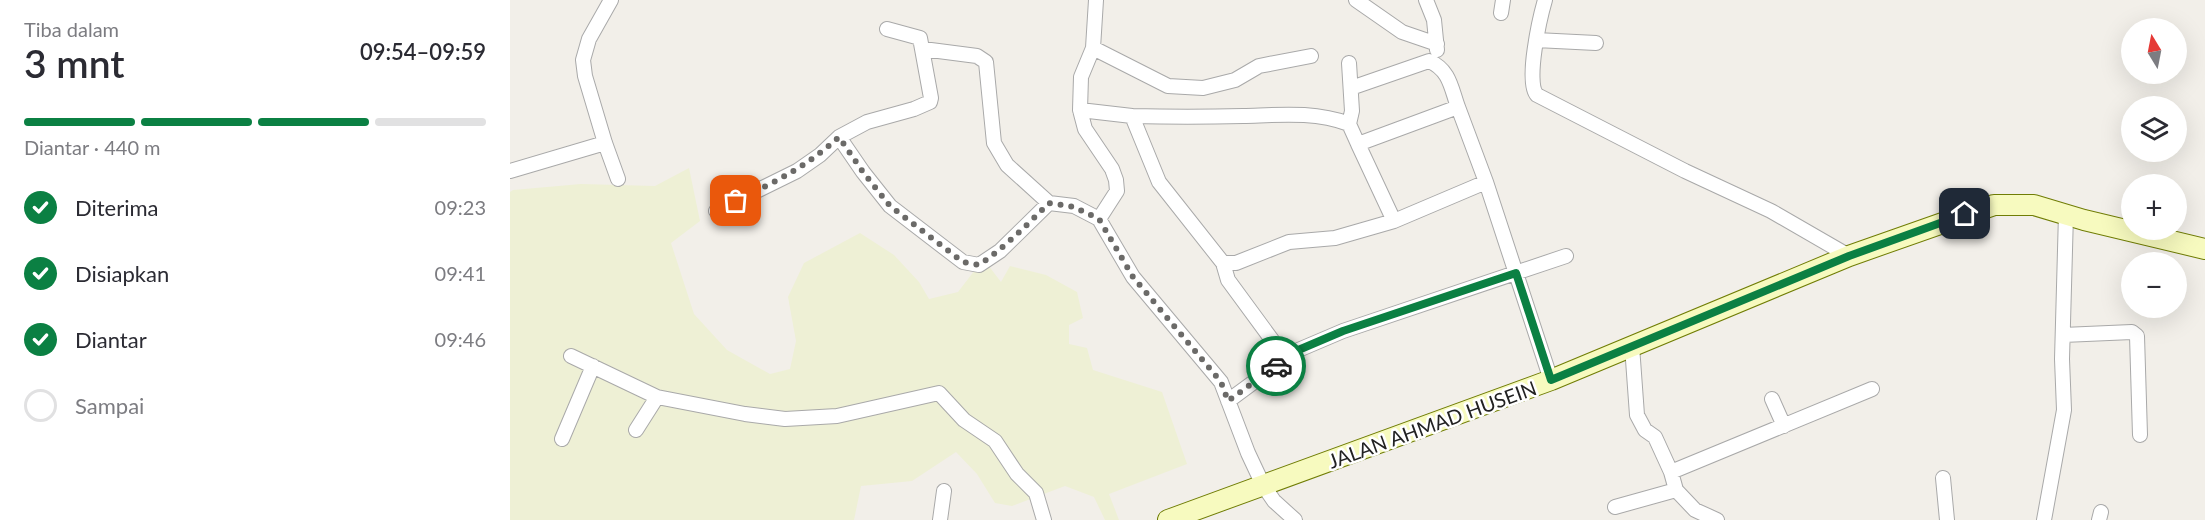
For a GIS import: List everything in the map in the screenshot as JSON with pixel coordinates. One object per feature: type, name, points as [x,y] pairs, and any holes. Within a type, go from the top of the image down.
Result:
[{"type":"main road","name":"JALAN AHMAD HUSEIN","points":[[1168,520],[1551,380],[1849,256],[1994,205],[2034,205],[2084,220],[2205,249]]},
{"type":"street","points":[[611,0],[589,39],[583,60],[585,76],[618,179]]},
{"type":"street","points":[[1096,0],[1093,48],[1081,77],[1080,110],[1085,129],[1112,169],[1117,190],[1099,219]]},
{"type":"street","points":[[1356,0],[1402,32],[1437,44]]},
{"type":"street","points":[[1426,0],[1434,20],[1437,44],[1436,64]]},
{"type":"street","points":[[1545,0],[1536,40],[1533,87],[1537,95],[1685,171],[1771,211],[1849,256]]},
{"type":"street","points":[[716,211],[797,171],[820,155],[839,137],[867,122],[914,109],[930,102],[919,37],[887,29]]},
{"type":"street","points":[[1536,40],[1596,43]]},
{"type":"street","points":[[1093,48],[1168,86],[1203,88],[1234,80],[1259,66],[1311,56]]},
{"type":"street","points":[[923,50],[977,56],[987,62],[994,143],[1007,165],[1049,203],[1074,207],[1099,219],[1133,277],[1221,382],[1248,453],[1263,485],[1274,501],[1295,520]]},
{"type":"street","points":[[1351,88],[1429,61],[1446,72],[1486,182],[1551,380]]},
{"type":"street","points":[[1349,63],[1352,111],[1349,124],[1394,220]]},
{"type":"street","points":[[1358,144],[1458,107]]},
{"type":"street","points":[[1080,110],[1132,116],[1178,117],[1298,114],[1329,117],[1349,124]]},
{"type":"street","points":[[1132,116],[1159,182],[1223,263],[1228,280],[1286,359]]},
{"type":"street","points":[[839,137],[890,206],[963,262],[979,265],[1000,251],[1049,203]]},
{"type":"street","points":[[510,171],[605,143]]},
{"type":"street","points":[[1223,263],[1236,263],[1289,242],[1335,238],[1394,220],[1486,182]]},
{"type":"street","points":[[2044,520],[2064,410],[2066,214]]},
{"type":"street","points":[[1228,401],[1296,351],[1343,331],[1566,256]]},
{"type":"street","points":[[2063,335],[2132,332],[2137,336],[2140,435]]},
{"type":"street","points":[[1632,346],[1637,416],[1645,429],[1655,437],[1671,472],[1676,490],[1695,510],[1717,520]]},
{"type":"street","points":[[571,356],[657,397],[745,414],[785,419],[837,416],[939,393],[964,420],[995,441],[1017,474],[1036,493],[1044,520]]},
{"type":"street","points":[[562,439],[593,366]]},
{"type":"street","points":[[1671,472],[1872,389]]},
{"type":"street","points":[[636,430],[657,397]]},
{"type":"street","points":[[1772,399],[1784,426]]},
{"type":"street","points":[[1943,478],[1947,520]]},
{"type":"street","points":[[1615,507],[1676,490]]},
{"type":"street","points":[[940,520],[944,491]]},
{"type":"green space","points":[[689,168],[700,221],[671,243],[694,314],[727,350],[770,374],[790,369],[796,341],[788,297],[804,263],[860,233],[894,255],[919,282],[929,299],[958,292],[978,266],[988,265],[1001,282],[1010,266],[1046,275],[1077,292],[1083,318],[1069,325],[1069,344],[1087,348],[1093,370],[1162,392],[1187,464],[1109,494],[1119,520],[1105,520],[1094,497],[1065,486],[1012,506],[995,503],[977,474],[956,452],[912,481],[861,486],[854,520],[510,520],[510,192],[581,184],[655,186]]},
{"type":"way so far","points":[[736,201],[797,171],[820,155],[839,137],[890,206],[963,262],[979,265],[990,258],[1049,203],[1074,207],[1099,219],[1133,277],[1221,382],[1228,401],[1276,366]]},
{"type":"route","points":[[1276,366],[1296,351],[1343,331],[1516,273],[1551,380],[1849,256],[1965,214]]}]
